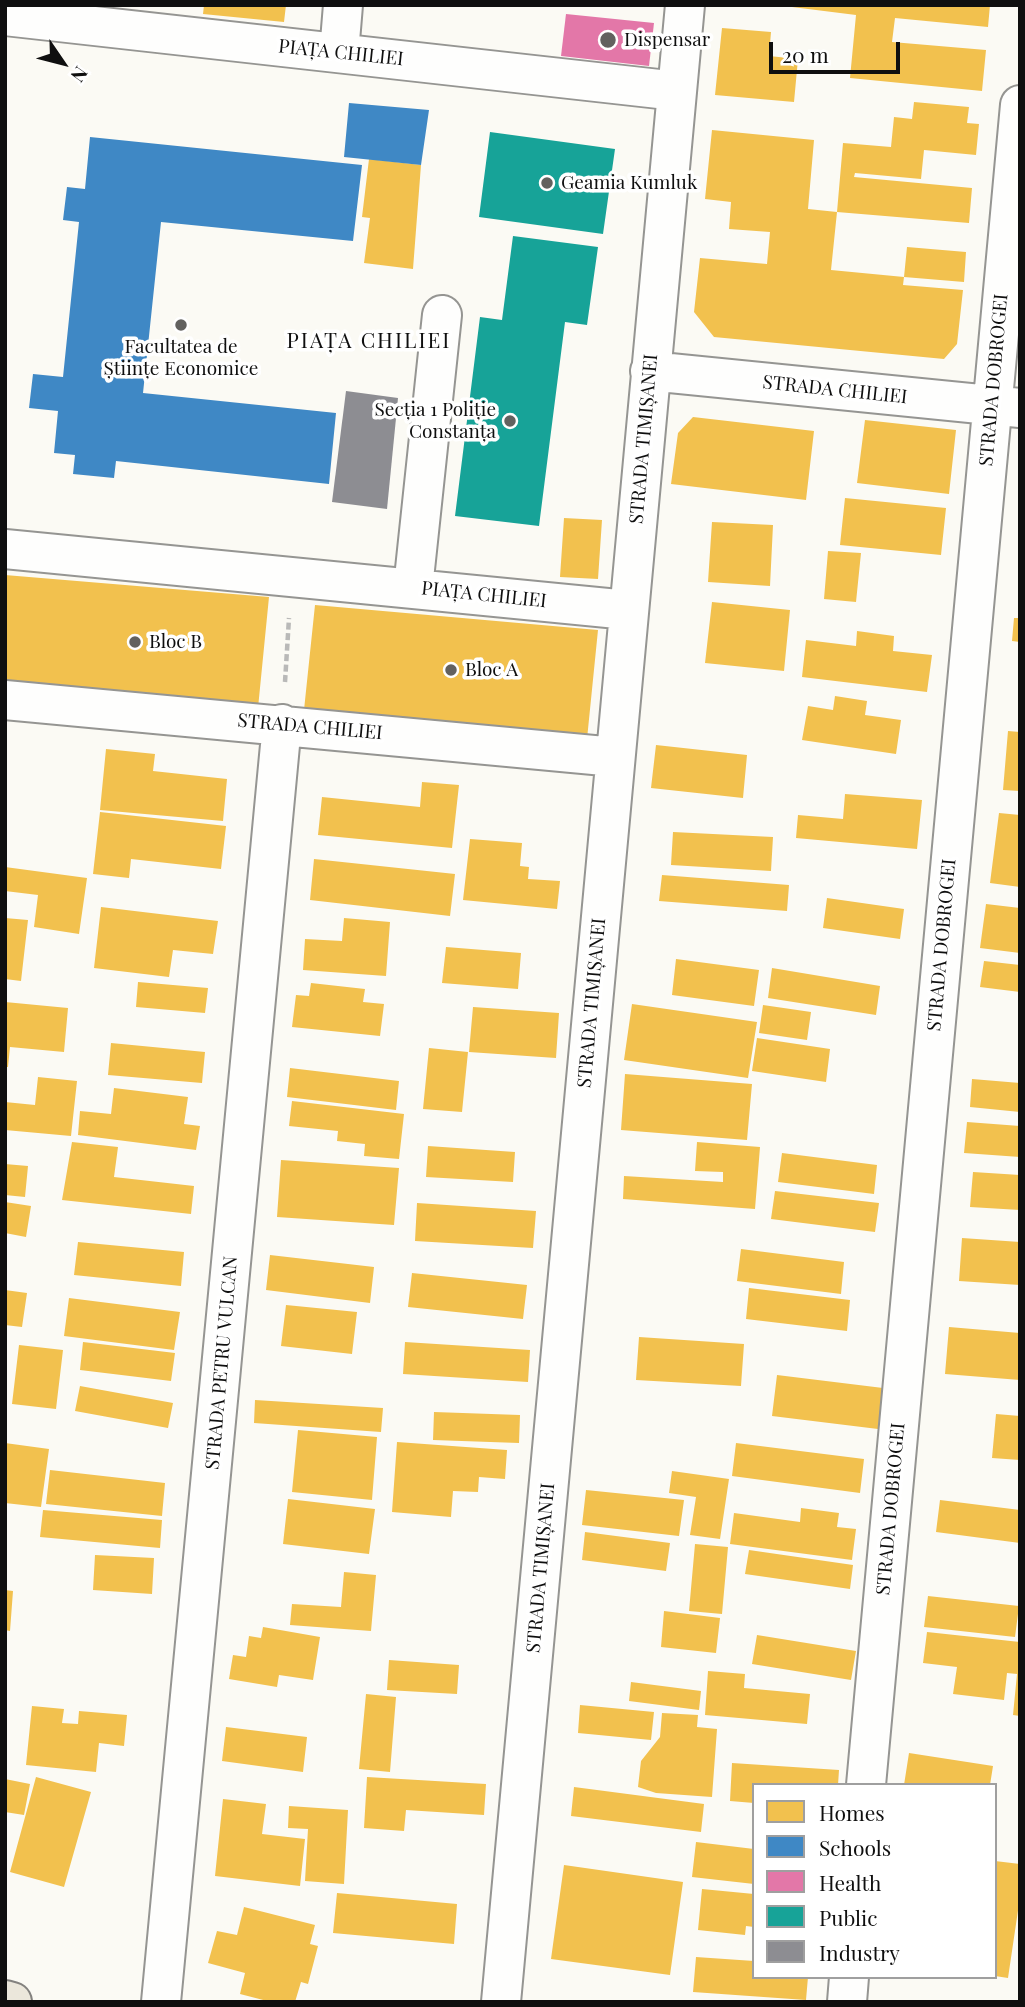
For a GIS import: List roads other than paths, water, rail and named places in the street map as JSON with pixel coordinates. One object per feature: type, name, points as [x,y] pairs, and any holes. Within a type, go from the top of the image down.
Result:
[{"type":"main road","points":[[5,2000],[12,2002]]},
{"type":"street","points":[[339,53],[343,5]]},
{"type":"street","name":"STRADA TIMIȘANEI","points":[[501,2002],[685,5]]},
{"type":"street","name":"PIAȚA CHILIEI","points":[[5,16],[677,91]]},
{"type":"street","name":"STRADA DOBROGEI","points":[[866,1783],[1005,407],[1020,105]]},
{"type":"street","points":[[413,588],[442,315]]},
{"type":"street","name":"STRADA CHILIEI","points":[[650,371],[1005,407]]},
{"type":"street","name":"PIAȚA CHILIEI","points":[[5,549],[628,610]]},
{"type":"street","name":"STRADA CHILIEI","points":[[5,700],[282,723],[615,757]]},
{"type":"street","name":"STRADA PETRU VULCAN","points":[[161,2002],[282,723]]},
{"type":"street","points":[[847,2002],[849,1979]]},
{"type":"place","name":"Dispensar","points":[[608,40]]},
{"type":"place","name":"Geamia Kumluk","points":[[547,183]]},
{"type":"place","name":"Facultatea de Științe Economice","points":[[181,325]]},
{"type":"place","name":"Secția 1 Poliție Constanța","points":[[510,421]]},
{"type":"place","name":"Bloc B","points":[[135,642]]},
{"type":"place","name":"Bloc A","points":[[451,670]]},
{"type":"district","name":"PIAȚA CHILIEI","points":[[369,341]]}]
